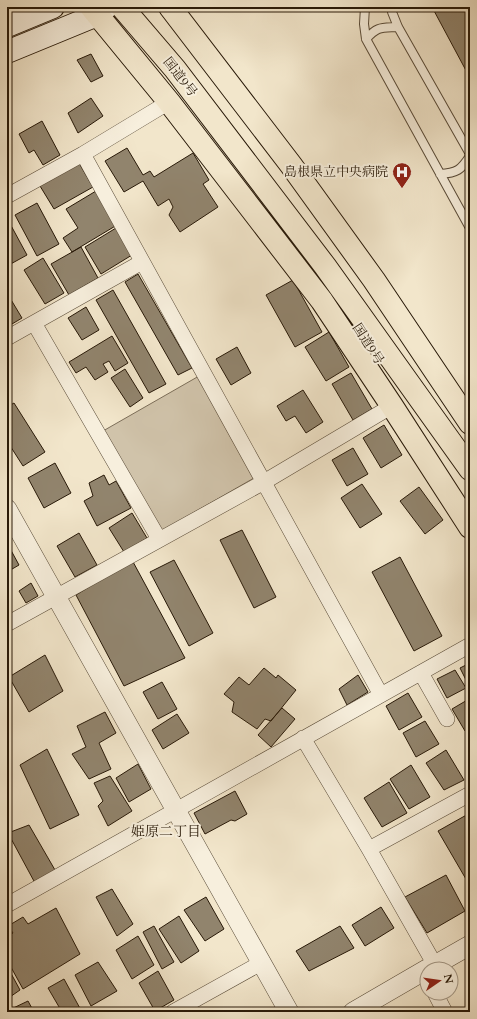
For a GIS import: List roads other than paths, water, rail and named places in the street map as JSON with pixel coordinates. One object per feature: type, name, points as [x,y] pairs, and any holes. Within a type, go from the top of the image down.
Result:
[{"type":"highway","name":"国道9号","points":[[122,7],[175,69],[325,266],[470,469]]},
{"type":"highway","points":[[170,7],[291,165],[369,273],[470,423]]},
{"type":"highway","points":[[98,10],[322,301],[470,527]]},
{"type":"highway","name":"国道9号","points":[[265,187],[470,501]]},
{"type":"main road","points":[[7,26],[52,7]]},
{"type":"main road","points":[[7,52],[98,10]]},
{"type":"street","points":[[7,196],[83,154],[169,102]]},
{"type":"street","points":[[83,154],[381,695]]},
{"type":"street","points":[[7,338],[142,262]]},
{"type":"street","points":[[34,323],[158,540]]},
{"type":"street","points":[[7,624],[264,482],[392,406]]},
{"type":"street","points":[[7,509],[288,1012]]},
{"type":"street","points":[[9,898],[175,810],[470,645]]},
{"type":"street","points":[[420,673],[447,719]]},
{"type":"street","points":[[303,738],[369,849],[423,961]]},
{"type":"street","points":[[369,849],[470,794]]},
{"type":"street","points":[[445,961],[470,946]]},
{"type":"street","points":[[173,1012],[261,963]]},
{"type":"street","points":[[353,1012],[419,976]]},
{"type":"street","points":[[439,1001],[445,1012]]},
{"type":"lane","points":[[366,7],[364,24],[366,39],[470,228]]},
{"type":"lane","points":[[394,7],[392,12],[398,27],[470,155],[462,168],[451,173],[440,174]]},
{"type":"lane","points":[[366,39],[379,28],[398,27]]},
{"type":"place","name":"島根県立中央病院","points":[[402,189]]},
{"type":"district","name":"姫原二丁目","points":[[166,831]]}]
